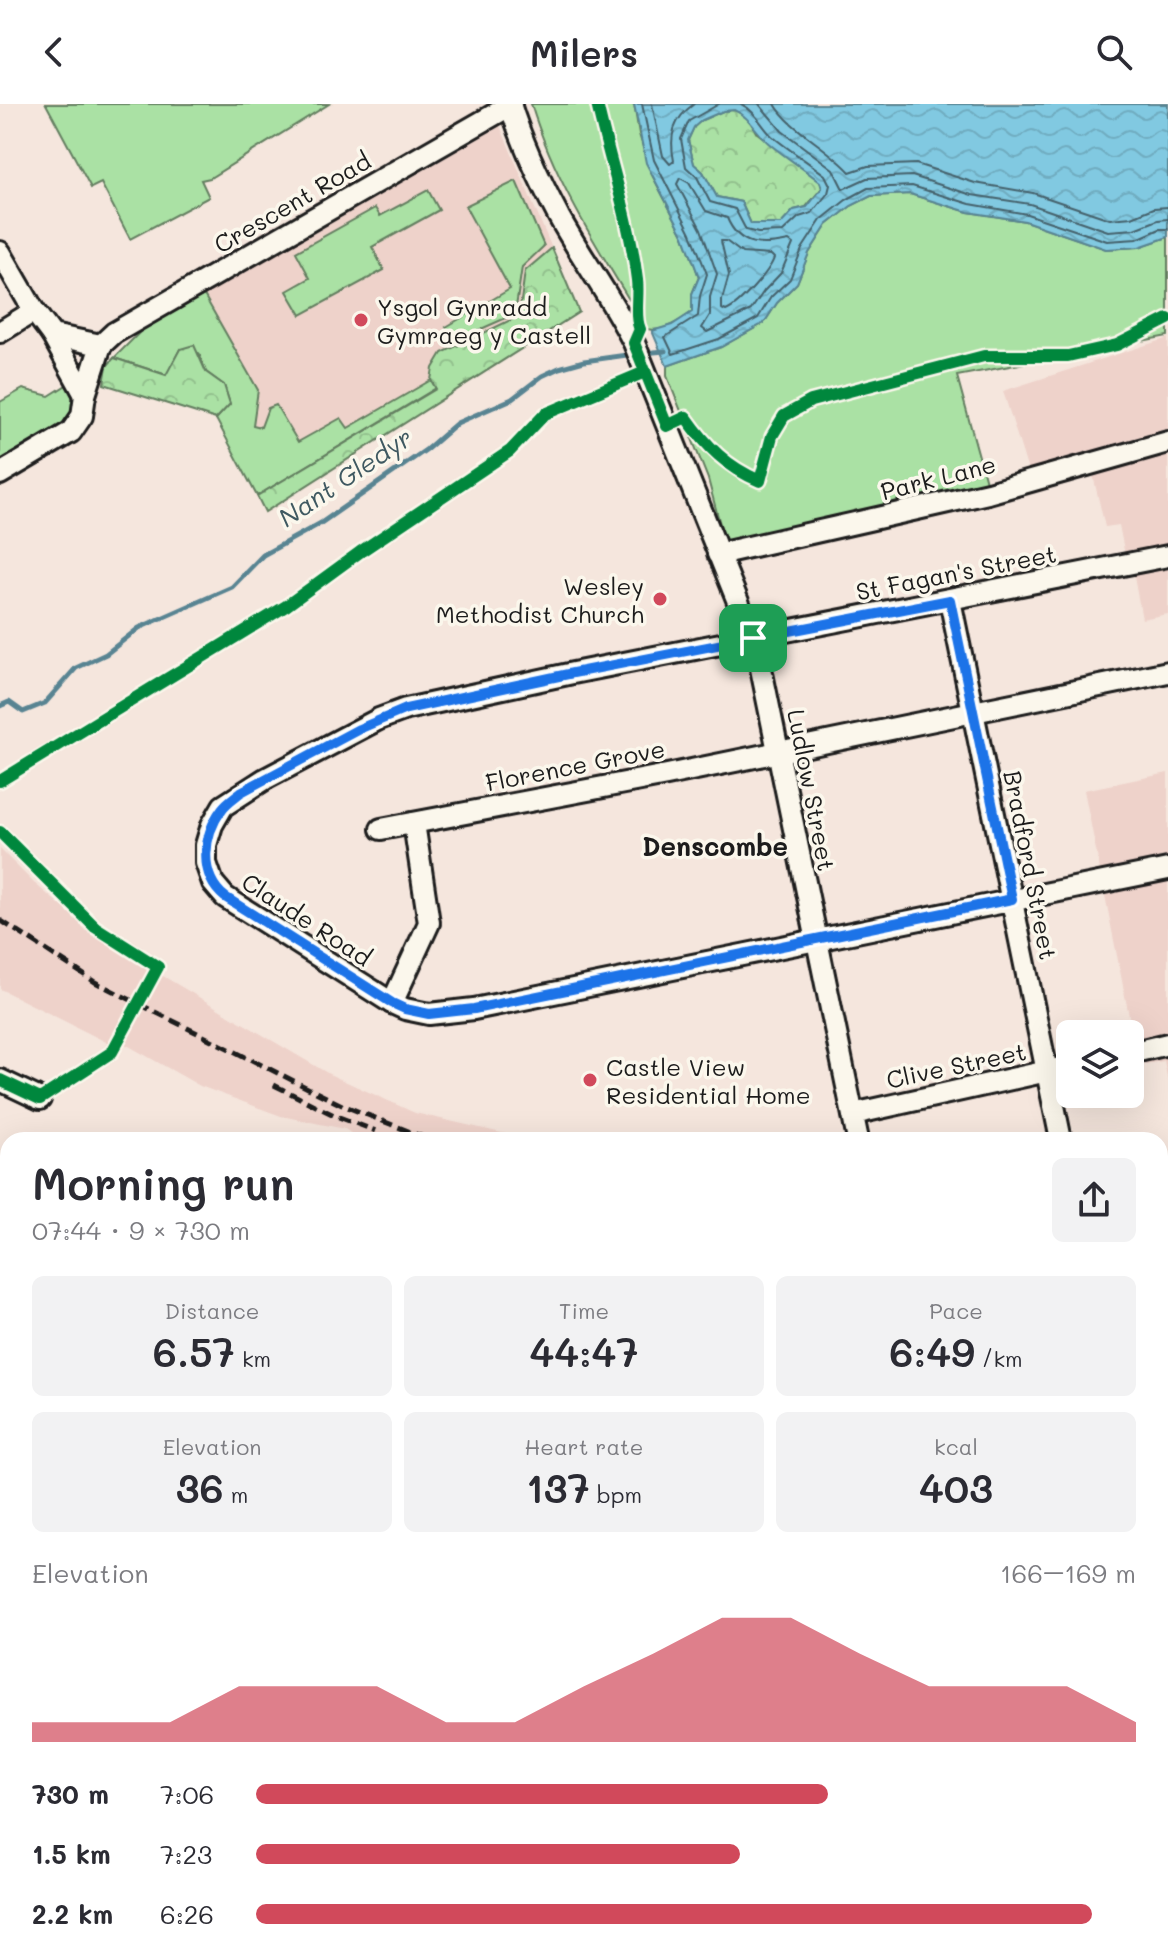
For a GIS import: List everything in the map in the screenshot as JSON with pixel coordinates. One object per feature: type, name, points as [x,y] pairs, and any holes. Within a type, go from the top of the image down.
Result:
[{"type":"street","name":"Crescent Road","points":[[101,345],[114,333],[510,104],[525,146],[558,215],[615,307],[644,367]]},
{"type":"street","points":[[0,252],[85,395]]},
{"type":"street","points":[[0,332],[34,311]]},
{"type":"street","points":[[0,474],[71,432],[82,416],[85,395],[101,345],[52,335]]},
{"type":"street","name":"Ludlow Street","points":[[644,367],[753,638],[761,665],[856,1132]]},
{"type":"street","name":"Park Lane","points":[[718,554],[988,493],[1168,442]]},
{"type":"street","name":"St Fagan's Street","points":[[753,638],[1168,556]]},
{"type":"street","name":"Bradford Street","points":[[950,600],[1059,1132]]},
{"type":"street","name":"Claude Road","points":[[753,638],[406,709],[379,719],[241,792],[223,806],[212,825],[206,845],[206,863],[218,891],[392,1003],[417,1012],[458,1012],[1168,869]]},
{"type":"street","name":"Florence Grove","points":[[381,829],[667,775],[1168,672]]},
{"type":"street","points":[[392,1003],[429,923],[414,823]]},
{"type":"street","points":[[1144,1050],[1168,1044]]},
{"type":"street","name":"Clive Street","points":[[853,1114],[1056,1069]]},
{"type":"street","points":[[0,1080],[40,1099]]},
{"type":"shaded area","name":"Ysgol Gynradd Gymraeg y Castell","points":[[500,126],[579,312],[265,512],[216,419],[104,384],[107,366],[143,329]]},
{"type":"shaded area","points":[[1168,338],[1168,442],[1031,480],[1003,391]]},
{"type":"shaded area","points":[[1168,446],[1168,614],[1142,619],[1119,525],[1105,527],[1092,471]]},
{"type":"shaded area","points":[[1168,773],[1168,1081],[1164,1061],[1144,1062],[1144,1020],[1130,1020],[1084,790]]},
{"type":"shaded area","points":[[0,849],[34,883],[102,940],[329,1074],[415,1113],[497,1132],[349,1132],[281,1116],[200,1086],[127,1045],[112,1045],[0,989]]},
{"type":"green space","points":[[46,104],[329,104],[210,178],[201,180],[209,197],[130,239],[101,183],[91,188]]},
{"type":"green space","points":[[531,104],[634,104],[651,173],[684,236],[699,277],[692,294],[692,312],[665,328],[647,329],[567,192]]},
{"type":"green space","points":[[734,110],[747,118],[756,132],[820,181],[822,188],[806,207],[794,210],[781,224],[751,224],[741,202],[717,197],[703,172],[694,164],[688,140],[694,127],[723,111]]},
{"type":"green space","points":[[516,181],[544,246],[522,267],[515,314],[454,341],[446,327],[510,289],[465,206]]},
{"type":"green space","points":[[428,190],[439,210],[372,247],[384,270],[301,315],[287,291],[310,278],[296,252],[375,208],[380,216]]},
{"type":"green space","points":[[910,194],[968,212],[1025,221],[1106,249],[1139,247],[1168,237],[1168,336],[957,376],[989,493],[728,555],[708,479],[667,376],[667,366],[721,347],[764,323],[777,303],[797,283],[809,253],[827,225],[851,206],[871,196]]},
{"type":"green space","points":[[552,248],[579,312],[265,512],[257,496],[436,389],[431,380],[433,368],[442,353],[519,316],[525,271]]},
{"type":"green space","points":[[204,295],[258,390],[253,425],[261,427],[268,408],[276,405],[298,442],[341,418],[348,428],[431,380],[436,388],[257,496],[216,419],[230,404],[224,385],[206,372],[199,353],[180,349],[167,375],[114,358],[143,329]]},
{"type":"green space","points":[[194,345],[206,372],[224,385],[230,404],[216,419],[104,384],[107,366],[114,358],[166,375],[180,349]]},
{"type":"green space","points":[[76,379],[82,416],[0,474],[0,402],[23,389],[49,396]]},
{"type":"water","points":[[634,104],[1168,104],[1168,237],[1139,247],[1106,249],[1025,221],[968,212],[910,194],[871,196],[851,206],[827,225],[809,253],[797,283],[777,303],[764,323],[721,347],[667,366],[652,331],[672,325],[692,312],[692,294],[699,277],[684,236],[646,163]],"holes":[[[723,111],[740,113],[767,142],[820,182],[822,188],[807,207],[794,210],[781,224],[751,224],[741,202],[717,197],[703,172],[694,164],[688,140],[694,127]]]},
{"type":"waterway","name":"Nant Gledyr","points":[[643,353],[665,351]]},
{"type":"waterway","name":"Nant Gledyr","points":[[0,706],[9,702],[23,712],[45,703],[76,668],[106,654],[139,628],[232,587],[263,555],[321,523],[427,449],[457,423],[512,399],[542,376],[559,368],[634,354]]},
{"type":"railway","points":[[0,920],[95,982],[342,1105],[411,1132]]},
{"type":"railway","points":[[274,1085],[336,1116],[376,1131]]},
{"type":"cycle path","points":[[597,104],[634,258],[640,329],[634,343],[667,426],[686,417],[718,455],[760,481],[772,436],[784,416],[811,401],[984,356],[1068,356],[1117,345],[1168,319]]},
{"type":"cycle path","points":[[0,781],[286,606],[510,451],[545,414],[645,372]]},
{"type":"cycle path","points":[[0,832],[95,927],[158,967],[112,1052],[40,1099],[0,1080]]},
{"type":"place","name":"Ysgol Gynradd Gymraeg y Castell","points":[[361,320]]},
{"type":"place","name":"Wesley Methodist Church","points":[[660,599]]},
{"type":"place","name":"Castle View Residential Home","points":[[590,1080]]},
{"type":"district","name":"Denscombe","points":[[715,846]]},
{"type":"route","points":[[950,600],[1012,899],[474,1009],[429,1014],[405,1009],[376,995],[225,897],[213,883],[206,863],[206,845],[212,825],[223,806],[241,792],[379,719],[406,709],[470,695],[753,638],[950,600]]}]
